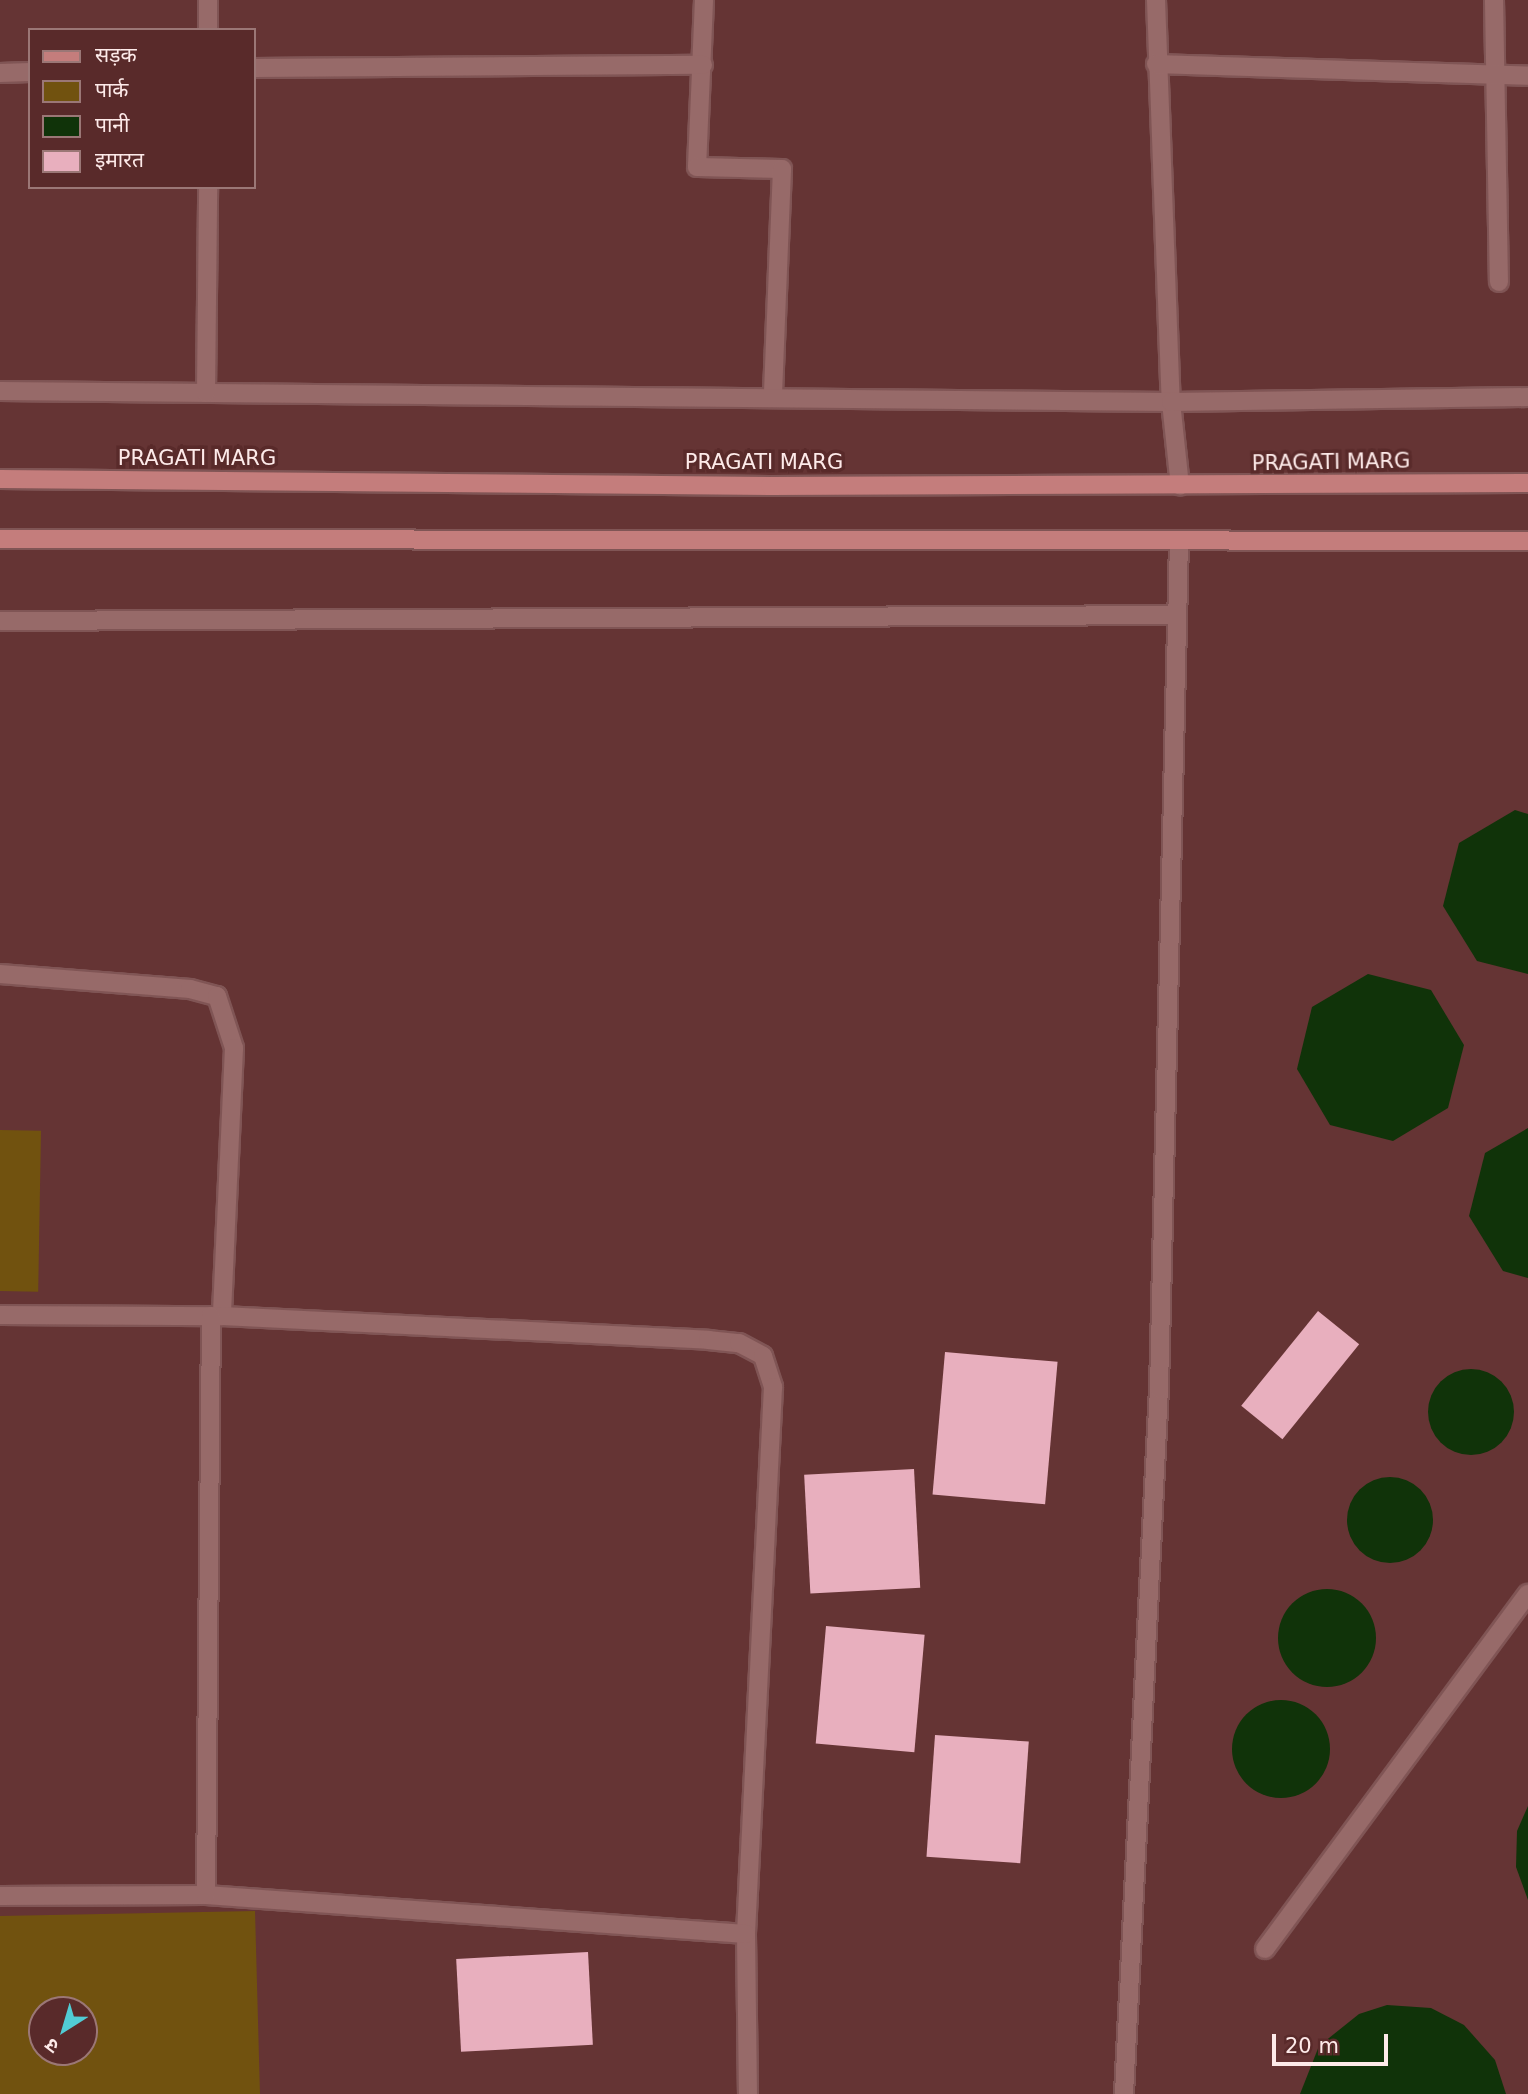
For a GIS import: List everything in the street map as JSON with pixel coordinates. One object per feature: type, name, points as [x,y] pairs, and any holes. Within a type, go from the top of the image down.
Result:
[{"type":"main road","name":"PRAGATI MARG","points":[[0,479],[1180,486],[1528,483]]},
{"type":"main road","points":[[0,539],[1528,541]]},
{"type":"street","points":[[208,0],[208,28]]},
{"type":"street","points":[[704,0],[704,65],[697,167],[782,169],[773,398]]},
{"type":"street","points":[[1156,0],[1156,64],[1171,402],[1180,486]]},
{"type":"street","points":[[1494,0],[1499,282]]},
{"type":"street","points":[[1156,64],[1528,76]]},
{"type":"street","points":[[256,68],[704,65]]},
{"type":"street","points":[[0,73],[28,72]]},
{"type":"street","points":[[206,393],[208,189]]},
{"type":"street","points":[[0,391],[1171,402],[1528,397]]},
{"type":"street","points":[[1124,2094],[1159,1389],[1175,615],[1179,541]]},
{"type":"street","points":[[0,621],[1175,615]]},
{"type":"street","points":[[0,974],[190,989],[217,996],[234,1048],[216,1316],[206,1895]]},
{"type":"street","points":[[0,1315],[216,1316],[708,1340],[739,1343],[763,1356],[774,1387],[746,1934],[748,2094]]},
{"type":"street","points":[[1265,1949],[1528,1594]]},
{"type":"street","points":[[0,1896],[206,1895],[746,1934]]},
{"type":"green space","points":[[0,1130],[41,1131],[38,1292],[0,1291]]},
{"type":"green space","points":[[255,1911],[260,2094],[0,2094],[0,1916]]},
{"type":"water","points":[[1515,810],[1528,814],[1528,974],[1477,961],[1443,906],[1459,843]]},
{"type":"water","points":[[1368,974],[1431,990],[1464,1045],[1448,1108],[1393,1141],[1330,1125],[1297,1069],[1312,1007]]},
{"type":"water","points":[[1528,1128],[1528,1278],[1503,1271],[1469,1216],[1485,1153]]},
{"type":"water","points":[[1471,1369],[1495,1376],[1507,1388],[1514,1412],[1507,1436],[1495,1448],[1471,1455],[1447,1448],[1435,1436],[1428,1412],[1435,1388],[1447,1376]]},
{"type":"water","points":[[1390,1477],[1414,1484],[1426,1496],[1433,1520],[1426,1544],[1414,1556],[1390,1563],[1366,1556],[1354,1544],[1347,1520],[1354,1496],[1366,1484]]},
{"type":"water","points":[[1327,1589],[1346,1592],[1362,1603],[1373,1619],[1376,1638],[1373,1657],[1362,1673],[1346,1684],[1327,1687],[1308,1684],[1292,1673],[1281,1657],[1278,1638],[1281,1619],[1292,1603],[1308,1592]]},
{"type":"water","points":[[1281,1700],[1300,1703],[1316,1714],[1327,1730],[1330,1749],[1327,1768],[1316,1784],[1300,1795],[1281,1798],[1262,1795],[1246,1784],[1235,1768],[1232,1749],[1235,1730],[1246,1714],[1262,1703]]},
{"type":"water","points":[[1528,1806],[1528,1900],[1516,1867],[1517,1831]]},
{"type":"water","points":[[1387,2005],[1431,2008],[1464,2025],[1495,2060],[1506,2094],[1300,2094],[1319,2046],[1359,2014]]},
{"type":"building","points":[[1318,1311],[1359,1344],[1282,1439],[1241,1406]]},
{"type":"building","points":[[945,1352],[1058,1362],[1045,1504],[933,1494]]},
{"type":"building","points":[[914,1469],[920,1588],[810,1594],[804,1475]]},
{"type":"building","points":[[826,1626],[925,1635],[914,1752],[816,1744]]},
{"type":"building","points":[[935,1735],[1029,1742],[1020,1863],[926,1857]]},
{"type":"building","points":[[588,1952],[593,2045],[461,2052],[456,1959]]}]
